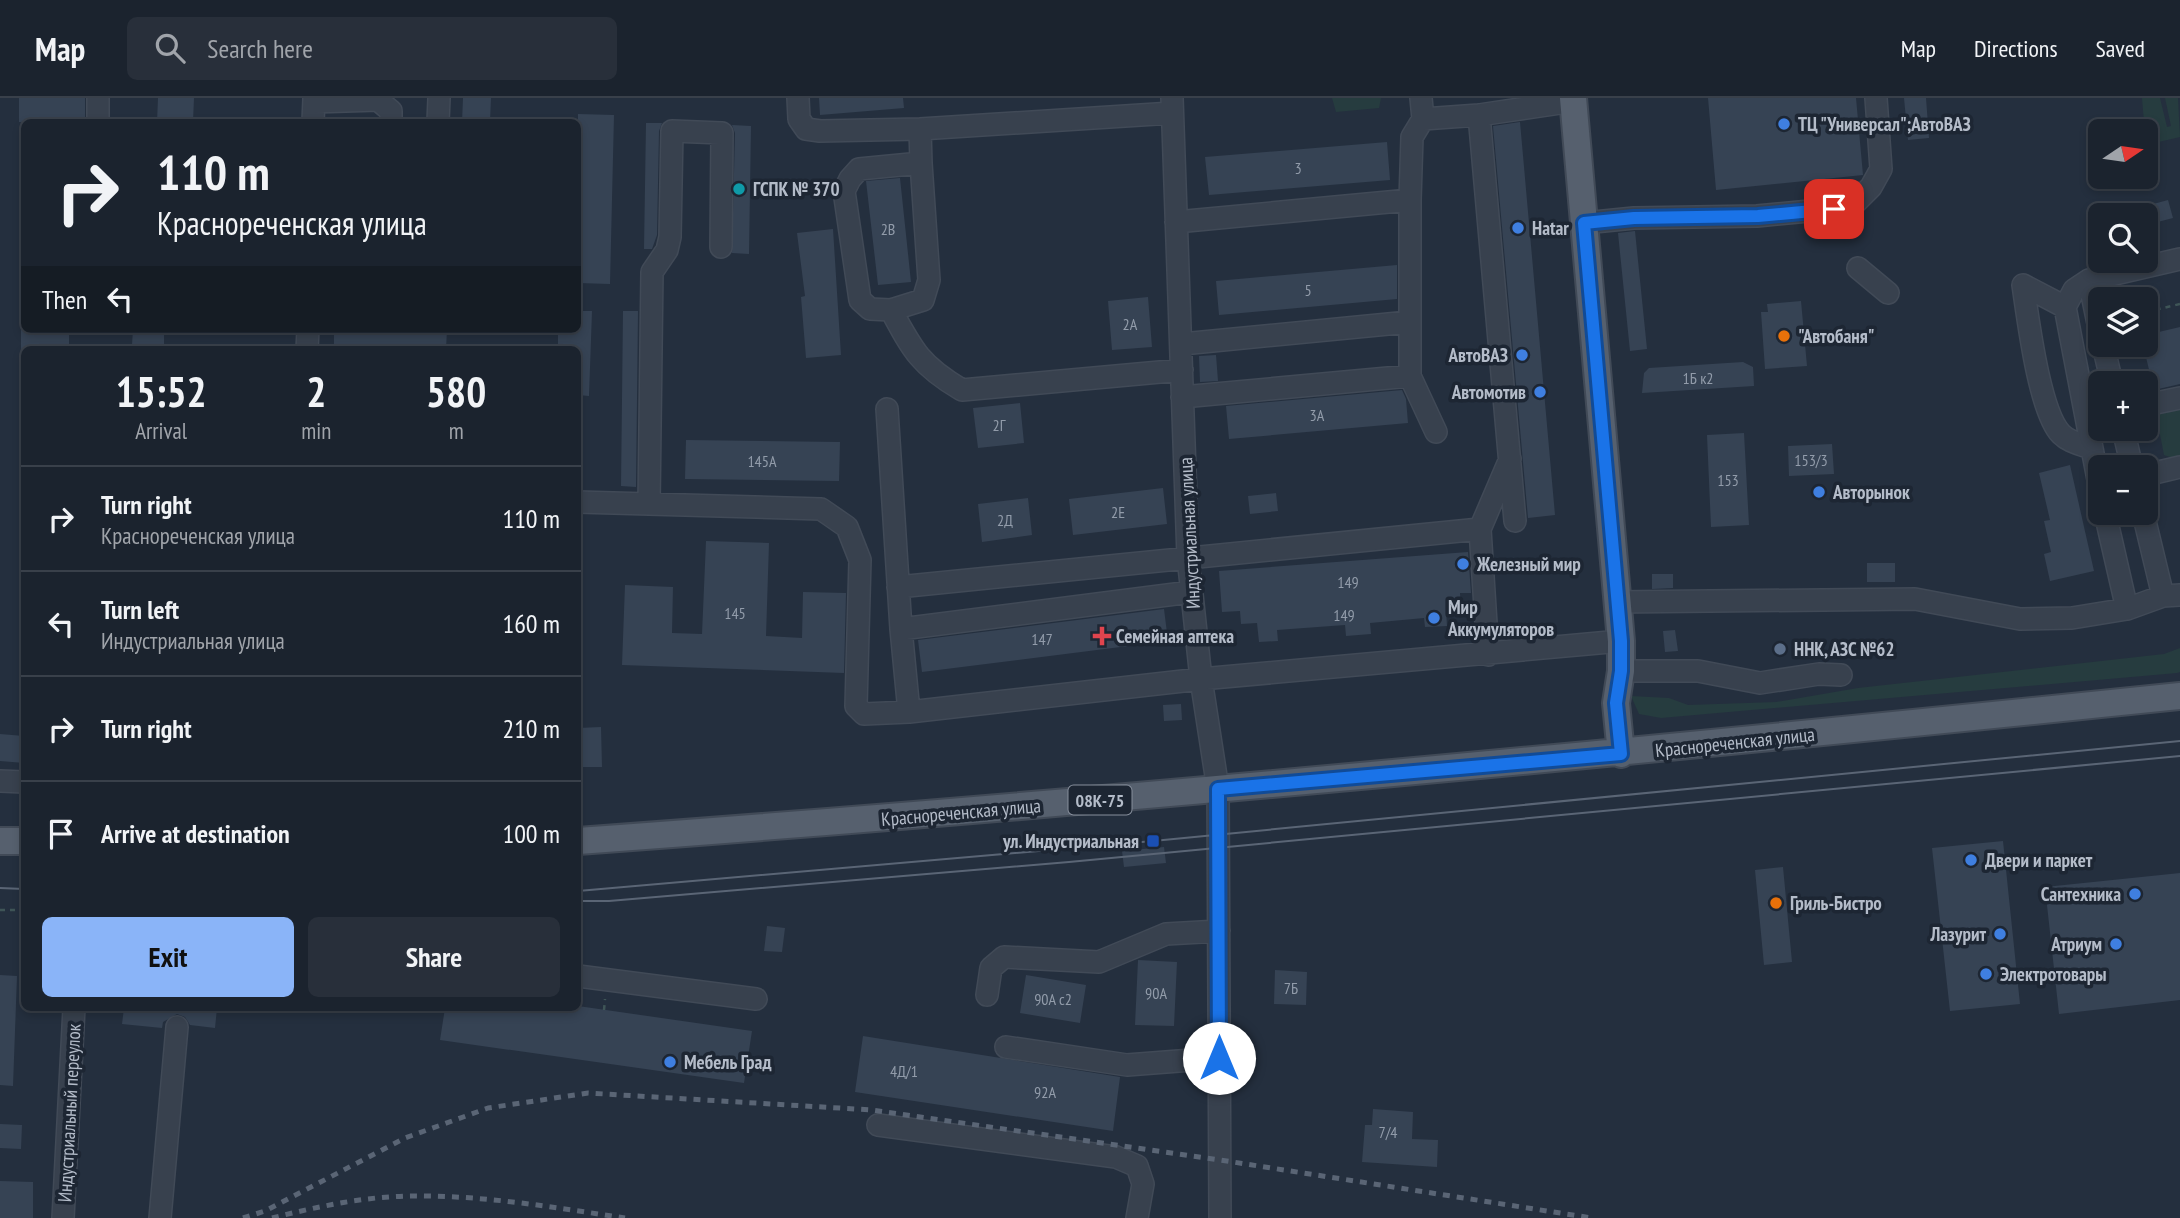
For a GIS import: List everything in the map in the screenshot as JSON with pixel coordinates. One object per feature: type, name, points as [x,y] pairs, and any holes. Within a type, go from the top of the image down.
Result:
[{"type":"main road","points":[[1573,99],[1621,641],[1621,671],[1616,703],[1621,754]]},
{"type":"main road","name":"Краснореченская улица","points":[[581,842],[1016,808],[1621,754],[2180,696]]},
{"type":"main road","points":[[0,841],[21,841]]},
{"type":"street","points":[[98,98],[98,119]]},
{"type":"street","points":[[438,119],[439,98]]},
{"type":"street","points":[[798,98],[799,119],[806,129],[920,129],[1172,106]]},
{"type":"street","points":[[1584,223],[1634,218],[1758,216],[1852,207],[1871,187],[1881,169],[1876,98]]},
{"type":"street","points":[[1436,432],[1410,376],[1412,137],[1422,109],[1479,115],[1573,99]]},
{"type":"street","points":[[314,108],[378,100],[391,111],[391,119]]},
{"type":"street","name":"Индустриальная улица","points":[[1172,106],[1188,557],[1201,679],[1218,789],[1220,1218]]},
{"type":"street","points":[[1479,115],[1515,521]]},
{"type":"street","points":[[920,129],[929,280],[927,291],[923,300],[891,310],[870,309],[860,300],[844,191],[850,178],[859,170],[920,163]]},
{"type":"street","points":[[649,504],[652,272],[667,250],[670,237],[672,131],[722,133],[721,247]]},
{"type":"street","points":[[1177,222],[1410,200]]},
{"type":"street","points":[[2092,455],[2065,307],[2074,290],[2089,280],[2180,258]]},
{"type":"street","points":[[1858,268],[1888,293]]},
{"type":"street","points":[[2089,280],[2090,287]]},
{"type":"street","points":[[2065,307],[2023,285],[2034,358],[2054,425],[2068,440],[2090,448]]},
{"type":"street","points":[[891,310],[914,354],[935,374],[962,390],[1182,370]]},
{"type":"street","points":[[1182,344],[1409,322]]},
{"type":"street","points":[[1182,397],[1410,376]]},
{"type":"street","points":[[2158,403],[2180,398]]},
{"type":"street","points":[[887,410],[908,712]]},
{"type":"street","points":[[1488,655],[1480,529],[1510,459]]},
{"type":"street","points":[[2158,472],[2180,467]]},
{"type":"street","points":[[581,502],[821,509],[847,527],[860,560],[856,706],[864,714],[908,712],[1201,679],[1621,641]]},
{"type":"street","points":[[2108,525],[2127,609]]},
{"type":"street","points":[[1617,602],[1915,598],[2020,619],[2072,618],[2127,609],[2171,595],[2147,525]]},
{"type":"street","points":[[898,587],[1480,529]]},
{"type":"street","points":[[901,629],[1191,592]]},
{"type":"street","points":[[1621,671],[1699,671],[1760,682],[1819,674],[1841,675]]},
{"type":"street","points":[[0,781],[21,782]]},
{"type":"street","points":[[987,995],[991,968],[1004,957],[1099,962],[1166,934],[1219,931]]},
{"type":"street","points":[[581,976],[756,999]]},
{"type":"street","name":"Индустриальный переулок","points":[[63,1218],[74,1011]]},
{"type":"street","points":[[160,1218],[177,1027]]},
{"type":"street","points":[[1006,1047],[1127,1065],[1219,1058]]},
{"type":"street","points":[[878,1125],[1116,1157],[1137,1166],[1143,1184],[1137,1218]]},
{"type":"path","points":[[2158,309],[2180,304]]},
{"type":"path","points":[[0,910],[21,910]]},
{"type":"green space","points":[[1332,98],[1381,98],[1379,108],[1336,112]]},
{"type":"green space","points":[[2142,98],[2160,98],[2167,127],[2171,126],[2165,98],[2178,98],[2180,137],[2158,142],[2158,119],[2144,119]]},
{"type":"green space","points":[[2180,407],[2180,456],[2173,458],[2164,455],[2158,413]]},
{"type":"green space","points":[[2180,648],[2180,672],[2177,673],[1661,718],[1639,714],[1631,696],[1669,698],[1688,705],[1776,702],[1858,688],[2164,654]]},
{"type":"building","points":[[19,98],[85,98],[85,119],[21,119],[19,122]]},
{"type":"building","points":[[158,98],[194,98],[193,119],[157,119]]},
{"type":"building","points":[[463,98],[491,98],[490,119],[462,119]]},
{"type":"building","points":[[819,98],[903,98],[904,108],[820,115]]},
{"type":"building","name":"ТЦ \"Универсал\";АвтоВАЗ","points":[[1708,98],[1856,98],[1863,175],[1716,190]]},
{"type":"building","points":[[1904,98],[1926,98],[1929,138],[1908,140]]},
{"type":"building","points":[[578,114],[614,115],[610,284],[581,283],[581,119],[578,119]]},
{"type":"building","points":[[1520,122],[1555,515],[1528,518],[1493,126]]},
{"type":"building","points":[[646,123],[662,123],[659,131],[657,235],[652,249],[644,249]]},
{"type":"building","name":"ГСПК № 370","points":[[732,125],[751,126],[749,254],[732,253],[735,133]]},
{"type":"building","points":[[1387,142],[1390,180],[1209,195],[1205,157]]},
{"type":"building","points":[[900,178],[911,282],[878,285],[866,181]]},
{"type":"building","points":[[2168,200],[2173,218],[2158,222],[2157,203]]},
{"type":"building","points":[[833,229],[841,355],[806,358],[801,297],[805,296],[797,233]]},
{"type":"building","points":[[1635,231],[1647,349],[1630,351],[1618,233]]},
{"type":"building","points":[[1397,265],[1397,299],[1219,315],[1216,281]]},
{"type":"building","points":[[1148,297],[1152,347],[1112,350],[1108,301]]},
{"type":"building","name":"\"Автобаня\"","points":[[1801,301],[1807,366],[1765,369],[1761,312],[1768,312],[1767,304]]},
{"type":"building","points":[[581,311],[592,311],[589,396],[581,395],[581,346],[558,346],[558,333],[581,333]]},
{"type":"building","points":[[623,311],[638,311],[636,487],[621,486]]},
{"type":"building","points":[[2180,327],[2180,384],[2158,389],[2158,371],[2149,371],[2146,357],[2158,357],[2158,332]]},
{"type":"building","points":[[21,333],[69,333],[69,346],[21,346]]},
{"type":"building","points":[[133,333],[164,333],[164,346],[132,345]]},
{"type":"building","points":[[334,333],[447,333],[446,346],[334,346]]},
{"type":"building","points":[[1216,355],[1218,381],[1200,382],[1199,356]]},
{"type":"building","points":[[1743,362],[1753,367],[1754,386],[1642,393],[1644,373],[1649,368]]},
{"type":"building","points":[[1402,390],[1406,399],[1408,423],[1229,439],[1226,406]]},
{"type":"building","points":[[1020,403],[1024,443],[978,448],[973,408]]},
{"type":"building","points":[[1744,433],[1749,525],[1711,527],[1707,435]]},
{"type":"building","points":[[686,440],[840,442],[839,481],[685,479]]},
{"type":"building","points":[[1832,444],[1834,474],[1789,476],[1788,446]]},
{"type":"building","points":[[2070,465],[2094,571],[2050,581],[2044,554],[2051,552],[2044,521],[2050,520],[2039,473]]},
{"type":"building","points":[[1163,488],[1167,524],[1073,535],[1069,499]]},
{"type":"building","points":[[1276,493],[1278,511],[1250,514],[1248,496]]},
{"type":"building","points":[[1028,498],[1032,535],[982,542],[978,504]]},
{"type":"building","points":[[706,541],[769,543],[766,636],[802,638],[803,592],[846,593],[844,673],[622,665],[625,585],[673,587],[672,633],[702,634]]},
{"type":"building","points":[[1468,552],[1471,593],[1460,593],[1461,608],[1446,610],[1447,626],[1425,627],[1424,618],[1370,623],[1371,634],[1346,636],[1345,625],[1277,630],[1278,641],[1259,642],[1257,623],[1241,624],[1240,611],[1222,612],[1219,571]]},
{"type":"building","points":[[1867,563],[1895,563],[1895,582],[1867,582]]},
{"type":"building","points":[[1652,574],[1673,574],[1673,588],[1652,589]]},
{"type":"building","points":[[1164,609],[1168,641],[922,672],[918,640]]},
{"type":"building","points":[[1675,630],[1678,651],[1665,652],[1663,631]]},
{"type":"building","points":[[1181,704],[1182,720],[1164,721],[1163,705]]},
{"type":"building","points":[[601,727],[602,767],[581,767],[581,728]]},
{"type":"building","points":[[0,734],[21,736],[21,763],[0,761]]},
{"type":"building","points":[[2003,841],[2020,1004],[1950,1011],[1932,848]]},
{"type":"building","points":[[1164,847],[1166,863],[1124,867],[1122,851]]},
{"type":"building","points":[[1783,867],[1792,962],[1764,965],[1755,870]]},
{"type":"building","name":"Атриум","points":[[2180,873],[2180,1000],[2059,1014],[2045,887]]},
{"type":"building","points":[[767,926],[785,928],[782,952],[764,951]]},
{"type":"building","points":[[1138,960],[1177,962],[1174,1026],[1135,1025]]},
{"type":"building","points":[[1275,970],[1307,972],[1306,1005],[1274,1004]]},
{"type":"building","points":[[0,975],[17,976],[13,1086],[0,1085]]},
{"type":"building","points":[[1026,975],[1086,985],[1080,1023],[1020,1013]]},
{"type":"building","name":"Мебель Град","points":[[581,1006],[752,1031],[744,1083],[440,1040],[445,1011],[581,1011]]},
{"type":"building","points":[[124,1011],[217,1011],[215,1028],[190,1025],[185,1017],[177,1014],[163,1022],[162,1028],[122,1024]]},
{"type":"building","points":[[863,1036],[1120,1077],[1113,1131],[855,1092]]},
{"type":"building","points":[[1373,1109],[1413,1112],[1412,1139],[1438,1140],[1437,1167],[1362,1162],[1365,1125],[1372,1125]]},
{"type":"building","points":[[0,1124],[22,1125],[21,1149],[0,1148]]},
{"type":"building","points":[[0,1181],[33,1182],[33,1218],[0,1218]]},
{"type":"tram line","points":[[581,891],[1153,841],[2180,741]]},
{"type":"tram line","points":[[581,901],[609,901],[1069,862],[2180,756]]},
{"type":"tram line","points":[[0,888],[21,889]]},
{"type":"railway","points":[[243,1218],[265,1211],[405,1138],[488,1108],[588,1093],[872,1110],[1220,1160],[1592,1218]]},
{"type":"railway","points":[[272,1218],[346,1202],[421,1196],[498,1200],[625,1218]]},
{"type":"place","name":"ТЦ \"Универсал\";АвтоВАЗ","points":[[1784,124]]},
{"type":"place","name":"ГСПК № 370","points":[[739,189]]},
{"type":"place","name":"Hatar","points":[[1518,228]]},
{"type":"place","name":"\"Автобаня\"","points":[[1784,336]]},
{"type":"place","name":"АвтоВАЗ","points":[[1522,355]]},
{"type":"place","name":"Автомотив","points":[[1540,392]]},
{"type":"place","name":"Авторынок","points":[[1819,492]]},
{"type":"place","name":"Железный мир","points":[[1463,564]]},
{"type":"place","name":"Мир Аккумуляторов","points":[[1434,618]]},
{"type":"place","name":"Семейная аптека","points":[[1102,636]]},
{"type":"place","name":"ННК, АЗС №62","points":[[1780,649]]},
{"type":"place","name":"ул. Индустриальная","points":[[1153,841]]},
{"type":"place","name":"Двери и паркет","points":[[1971,860]]},
{"type":"place","name":"Сантехника","points":[[2135,894]]},
{"type":"place","name":"Гриль-Бистро","points":[[1776,903]]},
{"type":"place","name":"Лазурит","points":[[2000,934]]},
{"type":"place","name":"Атриум","points":[[2116,944]]},
{"type":"place","name":"Электротовары","points":[[1986,974]]},
{"type":"place","name":"Мебель Град","points":[[670,1062]]},
{"type":"route","points":[[1219,1058],[1218,789],[1621,754],[1616,703],[1621,671],[1621,641],[1584,223],[1634,218],[1758,216],[1834,209]]}]
